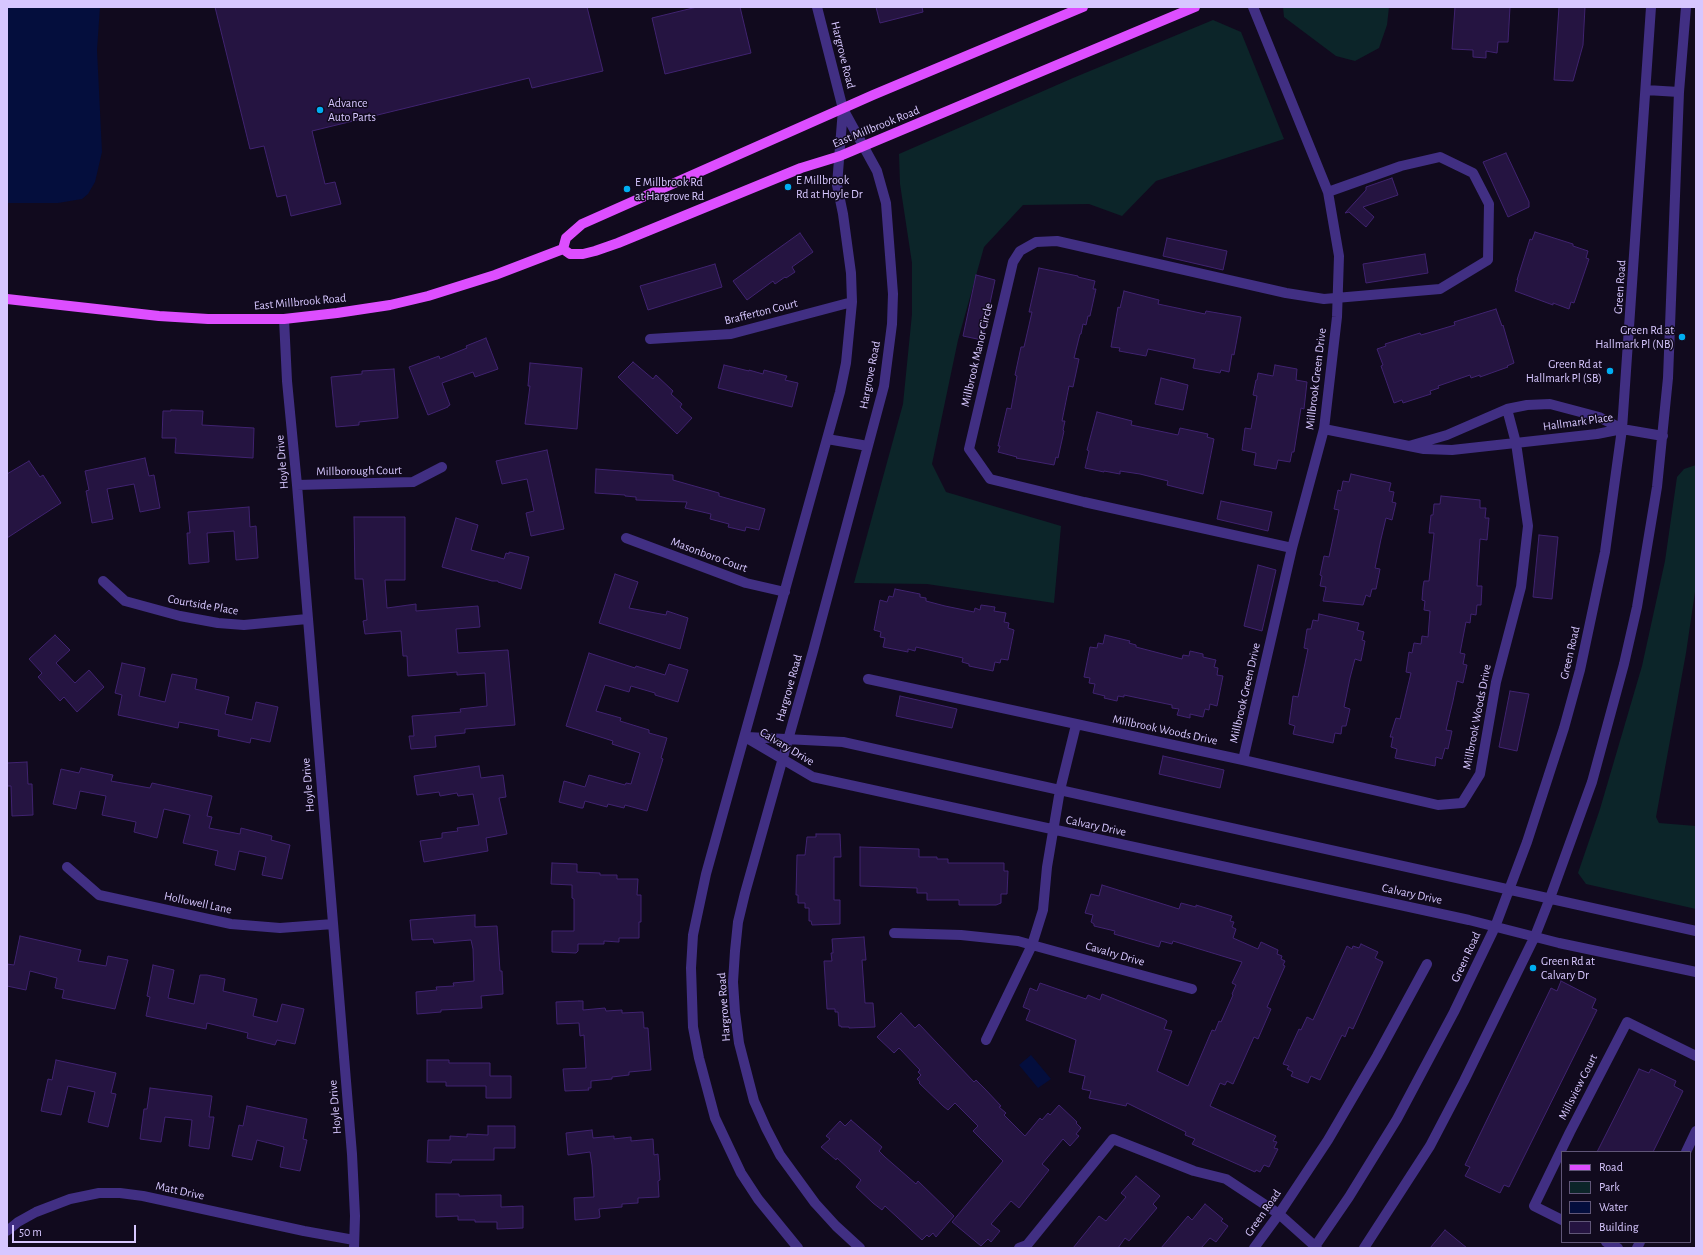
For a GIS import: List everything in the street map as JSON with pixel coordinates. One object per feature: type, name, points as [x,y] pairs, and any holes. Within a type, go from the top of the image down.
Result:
[{"type":"main road","points":[[563,249],[566,238],[582,224],[843,109],[1083,7]]},
{"type":"main road","name":"East Millbrook Road","points":[[7,298],[159,316],[215,319],[284,319],[390,305],[428,296],[495,275],[563,249],[570,254],[595,251],[801,168],[840,156],[1195,7]]},
{"type":"street","name":"Hargrove Road","points":[[817,7],[843,109],[877,171],[886,203],[893,294],[889,356],[884,386],[868,446],[738,922],[734,951],[733,982],[739,1043],[754,1101],[780,1155],[815,1203],[836,1226],[860,1248]]},
{"type":"street","name":"Millbrook Green Drive","points":[[1242,760],[1292,548],[1324,429],[1339,298],[1339,256],[1328,192],[1253,7]]},
{"type":"street","name":"Green Road","points":[[1315,1247],[1357,1184],[1397,1119],[1454,1012],[1495,927],[1547,786],[1580,670],[1605,552],[1622,429],[1651,7]]},
{"type":"street","points":[[1364,1248],[1430,1146],[1464,1081],[1535,936],[1592,782],[1624,664],[1648,546],[1657,487],[1668,378],[1679,92],[1686,7]]},
{"type":"street","points":[[1646,90],[1679,92]]},
{"type":"street","name":"Hargrove Road","points":[[798,1248],[776,1224],[758,1199],[727,1146],[715,1118],[699,1058],[693,1027],[691,968],[694,935],[706,874],[828,439],[846,362],[852,302],[848,243],[837,185],[843,109]]},
{"type":"street","name":"Millbrook Manor Circle","points":[[1292,548],[1084,502],[990,479],[969,448],[1013,262],[1020,251],[1036,242],[1057,242],[1286,293],[1324,298],[1440,289],[1488,260],[1489,204],[1473,172],[1440,157],[1401,166],[1328,192]]},
{"type":"street","name":"Brafferton Court","points":[[650,339],[731,334],[852,302]]},
{"type":"street","name":"Hoyle Drive","points":[[284,319],[286,367],[298,485],[307,619],[352,1154],[355,1216],[354,1244]]},
{"type":"street","name":"Hallmark Place","points":[[1407,446],[1447,435],[1506,409],[1527,405],[1550,404],[1599,416],[1622,429]]},
{"type":"street","name":"Millbrook Woods Drive","points":[[868,679],[1242,760],[1438,805],[1462,802],[1480,775],[1496,682],[1521,587],[1528,526],[1516,443],[1506,409]]},
{"type":"street","name":"Hallmark Place","points":[[1324,429],[1424,449],[1452,450],[1597,434],[1622,429]]},
{"type":"street","points":[[1622,429],[1662,436]]},
{"type":"street","points":[[828,439],[868,446]]},
{"type":"street","name":"Millborough Court","points":[[298,485],[413,482],[442,467]]},
{"type":"street","name":"Masonboro Court","points":[[626,538],[746,583],[785,592]]},
{"type":"street","name":"Courtside Place","points":[[103,581],[125,601],[180,616],[218,623],[244,625],[307,619]]},
{"type":"street","points":[[986,1040],[1032,945],[1043,910],[1050,848],[1060,790],[1076,724]]},
{"type":"street","name":"Calvary Drive","points":[[745,737],[843,742],[1696,931]]},
{"type":"street","name":"Calvary Drive","points":[[745,737],[813,777],[1495,927],[1559,943],[1696,972]]},
{"type":"street","name":"Hollowell Lane","points":[[67,867],[99,895],[231,924],[280,928],[333,924]]},
{"type":"street","points":[[894,933],[961,935],[1018,941],[1032,945]]},
{"type":"street","name":"Cavalry Drive","points":[[1032,945],[1192,989]]},
{"type":"street","name":"Green Road","points":[[1254,1248],[1279,1214],[1328,1140],[1427,964]]},
{"type":"street","name":"Millsview Court","points":[[1561,1220],[1534,1206],[1570,1132],[1627,1022],[1696,1056]]},
{"type":"street","points":[[1686,1151],[1696,1131]]},
{"type":"street","points":[[1019,1248],[1027,1245],[1113,1139],[1194,1171],[1226,1179],[1279,1214],[1315,1247]]},
{"type":"street","name":"Matt Drive","points":[[7,1231],[18,1222],[36,1212],[70,1199],[99,1193],[120,1193],[143,1196],[304,1231],[354,1244]]},
{"type":"street","points":[[1608,1243],[1618,1248]]},
{"type":"green space","points":[[1283,7],[1389,7],[1387,25],[1379,48],[1355,61],[1336,56],[1284,17]]},
{"type":"green space","points":[[1213,20],[1241,32],[1284,139],[1156,181],[1122,216],[1089,204],[1023,205],[984,247],[958,340],[932,464],[946,492],[1061,526],[1054,603],[927,584],[854,583],[903,404],[912,314],[912,263],[900,184],[899,154],[1073,78]]},
{"type":"green space","points":[[1696,465],[1696,585],[1686,653],[1656,817],[1659,823],[1696,826],[1696,909],[1586,884],[1578,873],[1600,809],[1642,666],[1665,561],[1677,477],[1684,469]]},
{"type":"water","points":[[7,7],[100,7],[97,50],[102,152],[95,182],[88,194],[82,199],[58,203],[7,203]]},
{"type":"water","points":[[1031,1055],[1051,1079],[1038,1088],[1019,1065]]},
{"type":"building","name":"Advance Auto Parts","points":[[215,7],[587,7],[603,71],[532,88],[529,78],[312,131],[325,184],[335,182],[341,204],[291,216],[286,195],[277,197],[264,146],[250,149]]},
{"type":"building","points":[[697,7],[740,7],[751,53],[665,74],[652,18]]},
{"type":"building","points":[[876,7],[922,7],[923,12],[880,23]]},
{"type":"building","points":[[1455,7],[1510,7],[1508,42],[1498,42],[1497,53],[1486,51],[1486,58],[1473,57],[1473,50],[1452,49]]},
{"type":"building","points":[[1559,7],[1585,7],[1583,45],[1573,81],[1554,80]]},
{"type":"building","points":[[1506,153],[1529,202],[1529,207],[1508,217],[1483,162]]},
{"type":"building","points":[[1392,178],[1398,195],[1363,207],[1374,217],[1366,227],[1349,212],[1345,213],[1366,190],[1366,187]]},
{"type":"building","points":[[1535,232],[1573,244],[1573,246],[1588,251],[1586,258],[1589,259],[1574,303],[1571,302],[1569,309],[1553,303],[1553,305],[1515,291],[1530,239],[1532,240]]},
{"type":"building","points":[[800,233],[813,252],[792,267],[795,272],[775,284],[773,281],[747,300],[733,281]]},
{"type":"building","points":[[1167,238],[1227,251],[1223,270],[1163,256]]},
{"type":"building","points":[[1425,254],[1428,273],[1366,283],[1363,264]]},
{"type":"building","points":[[715,264],[722,287],[648,310],[640,286]]},
{"type":"building","points":[[1039,268],[1095,281],[1093,289],[1096,289],[1090,316],[1088,316],[1086,325],[1083,324],[1074,358],[1079,359],[1073,387],[1069,386],[1062,421],[1065,421],[1064,431],[1058,458],[1056,457],[1054,465],[1016,458],[1017,457],[998,452],[1000,446],[998,446],[1007,408],[1011,409],[1017,376],[1015,375],[1021,347],[1024,347],[1032,312],[1029,312]]},
{"type":"building","points":[[976,275],[995,280],[982,340],[963,336]]},
{"type":"building","points":[[1124,291],[1159,300],[1158,304],[1205,314],[1206,311],[1241,317],[1234,355],[1232,354],[1229,372],[1221,370],[1220,373],[1193,368],[1195,359],[1167,353],[1148,349],[1146,356],[1119,351],[1120,348],[1111,347],[1118,307],[1120,308]]},
{"type":"building","points":[[1496,309],[1502,326],[1503,325],[1514,363],[1507,366],[1508,367],[1480,377],[1480,375],[1471,378],[1470,375],[1438,386],[1439,388],[1430,391],[1431,394],[1403,403],[1402,400],[1394,403],[1381,366],[1383,365],[1377,349],[1386,346],[1385,344],[1420,333],[1421,335],[1455,325],[1454,322]]},
{"type":"building","points":[[486,338],[498,369],[475,377],[473,372],[442,383],[450,405],[428,415],[409,367],[439,356],[440,359],[467,348],[466,346]]},
{"type":"building","points":[[633,362],[653,379],[656,375],[673,391],[671,394],[682,404],[680,407],[692,418],[677,434],[618,377]]},
{"type":"building","points":[[530,363],[582,368],[577,429],[525,424],[530,386],[528,386]]},
{"type":"building","points":[[724,365],[763,374],[764,370],[787,376],[785,380],[798,383],[792,407],[718,388]]},
{"type":"building","points":[[1275,365],[1297,369],[1296,380],[1307,382],[1304,409],[1301,408],[1294,452],[1292,452],[1290,462],[1278,460],[1276,469],[1254,465],[1256,453],[1242,450],[1245,428],[1251,429],[1257,396],[1253,395],[1258,373],[1273,376]]},
{"type":"building","points":[[394,369],[398,418],[359,422],[359,425],[336,427],[331,377],[362,374],[362,371]]},
{"type":"building","points":[[1161,378],[1188,385],[1183,410],[1155,404]]},
{"type":"building","points":[[163,411],[203,411],[202,425],[254,428],[253,458],[175,453],[176,438],[162,438]]},
{"type":"building","points":[[1097,412],[1132,421],[1131,425],[1178,435],[1180,428],[1208,434],[1207,437],[1214,439],[1203,494],[1167,485],[1168,481],[1140,474],[1120,471],[1120,474],[1085,468],[1089,451],[1087,450]]},
{"type":"building","points":[[547,450],[564,529],[531,536],[526,513],[534,511],[527,479],[502,484],[496,461]]},
{"type":"building","points":[[145,458],[149,476],[154,475],[160,508],[140,512],[134,484],[107,489],[113,519],[92,523],[86,491],[89,490],[85,471]]},
{"type":"building","points":[[29,461],[40,477],[43,475],[61,503],[7,538],[7,474]]},
{"type":"building","points":[[596,469],[673,475],[673,480],[719,493],[719,496],[765,509],[759,530],[746,527],[745,531],[728,527],[729,524],[710,519],[711,514],[685,508],[687,502],[636,500],[636,497],[625,495],[595,493]]},
{"type":"building","points":[[1351,474],[1391,483],[1389,491],[1394,492],[1392,502],[1396,503],[1392,520],[1386,518],[1381,539],[1375,568],[1380,569],[1376,589],[1372,589],[1370,597],[1366,595],[1363,605],[1323,601],[1326,587],[1320,586],[1322,576],[1320,575],[1324,556],[1329,557],[1339,510],[1334,509],[1338,490],[1341,491],[1343,481],[1349,482]]},
{"type":"building","points":[[1441,496],[1480,500],[1480,508],[1486,508],[1485,518],[1489,518],[1487,540],[1480,539],[1477,586],[1482,586],[1481,605],[1477,605],[1476,615],[1471,614],[1470,623],[1466,622],[1460,653],[1465,654],[1463,664],[1467,665],[1463,683],[1457,681],[1446,730],[1452,731],[1448,749],[1445,748],[1442,759],[1436,757],[1435,766],[1395,758],[1397,749],[1391,747],[1393,737],[1390,737],[1396,718],[1400,719],[1411,673],[1406,672],[1409,652],[1412,653],[1414,643],[1421,644],[1422,636],[1428,637],[1430,611],[1424,610],[1425,601],[1422,600],[1423,587],[1424,581],[1429,581],[1434,533],[1429,533],[1431,515],[1433,515],[1434,504],[1440,504]]},
{"type":"building","points":[[1221,501],[1272,512],[1268,531],[1217,519]]},
{"type":"building","points":[[249,507],[250,527],[256,526],[258,558],[236,560],[234,531],[207,533],[209,562],[189,564],[187,533],[190,533],[188,512]]},
{"type":"building","points":[[354,517],[405,517],[405,580],[385,580],[387,608],[416,604],[416,611],[478,606],[480,627],[456,629],[458,653],[508,650],[515,725],[465,729],[465,733],[435,736],[436,747],[411,749],[409,736],[414,736],[412,716],[461,712],[460,709],[487,706],[485,673],[457,675],[457,672],[408,676],[407,656],[403,656],[401,631],[365,634],[363,621],[367,620],[363,579],[355,579]]},
{"type":"building","points":[[456,518],[478,525],[471,550],[504,559],[506,553],[509,554],[509,552],[529,557],[521,589],[498,581],[492,581],[442,567]]},
{"type":"building","points":[[1539,535],[1558,537],[1552,599],[1533,597]]},
{"type":"building","points":[[1258,565],[1276,570],[1262,631],[1244,626]]},
{"type":"building","points":[[615,574],[638,582],[629,608],[666,615],[667,611],[688,618],[680,649],[599,623]]},
{"type":"building","points":[[895,589],[920,594],[920,597],[926,598],[926,601],[945,606],[974,612],[975,608],[980,610],[981,605],[995,607],[994,611],[1006,613],[1004,622],[1009,623],[1008,628],[1014,630],[1008,660],[1001,659],[1000,663],[995,662],[993,671],[969,666],[969,664],[962,662],[963,658],[916,647],[915,651],[908,649],[908,652],[883,647],[885,638],[880,637],[881,632],[874,630],[880,600],[887,602],[889,596],[893,597]]},
{"type":"building","points":[[1319,614],[1359,623],[1357,630],[1364,632],[1362,640],[1365,641],[1361,661],[1355,659],[1350,678],[1344,707],[1350,709],[1346,726],[1342,726],[1341,734],[1335,733],[1333,743],[1293,734],[1295,726],[1289,724],[1293,696],[1298,697],[1308,649],[1304,648],[1307,629],[1311,629],[1313,620],[1318,621]]},
{"type":"building","points":[[55,635],[70,650],[56,663],[75,683],[89,670],[104,687],[77,712],[64,697],[60,701],[38,677],[42,673],[29,659]]},
{"type":"building","points":[[1105,635],[1130,641],[1129,643],[1136,645],[1136,647],[1182,659],[1183,655],[1189,656],[1190,651],[1203,654],[1203,657],[1216,660],[1214,667],[1218,668],[1217,675],[1223,676],[1217,706],[1210,704],[1209,710],[1205,709],[1203,717],[1190,714],[1190,718],[1177,715],[1179,709],[1172,708],[1172,705],[1124,695],[1124,697],[1118,696],[1117,701],[1104,698],[1105,696],[1093,693],[1095,684],[1089,683],[1090,678],[1084,677],[1090,647],[1097,648],[1098,643],[1103,644]]},
{"type":"building","points":[[589,653],[635,668],[636,666],[665,675],[669,664],[688,670],[678,702],[631,686],[629,692],[605,685],[596,711],[621,718],[620,721],[649,730],[649,733],[667,738],[661,758],[663,759],[647,811],[625,805],[624,808],[608,804],[607,807],[585,801],[583,808],[581,808],[559,802],[564,781],[585,787],[589,775],[625,785],[626,783],[631,784],[640,753],[612,744],[613,741],[566,726]]},
{"type":"building","points":[[122,663],[145,668],[139,696],[165,702],[172,674],[197,679],[195,689],[229,697],[225,714],[252,720],[256,702],[278,707],[270,742],[251,738],[250,743],[218,736],[219,730],[179,722],[178,728],[118,715],[122,695],[115,693]]},
{"type":"building","points":[[1510,691],[1529,694],[1517,751],[1499,747]]},
{"type":"building","points":[[900,696],[957,709],[952,728],[896,716]]},
{"type":"building","points":[[1163,756],[1224,770],[1220,788],[1159,774]]},
{"type":"building","points":[[27,762],[28,784],[32,784],[33,815],[12,816],[11,786],[7,786],[7,763]]},
{"type":"building","points":[[479,766],[481,778],[503,775],[506,797],[499,798],[507,834],[486,838],[488,851],[424,862],[420,841],[442,838],[442,833],[458,831],[457,828],[479,825],[473,794],[458,796],[457,793],[440,796],[439,792],[417,795],[414,776]]},
{"type":"building","points":[[81,768],[113,775],[111,781],[150,788],[152,783],[212,796],[207,816],[212,817],[209,828],[240,834],[241,828],[272,836],[271,840],[290,845],[282,879],[262,875],[266,857],[239,851],[235,870],[215,865],[218,851],[183,843],[190,815],[164,809],[157,838],[134,832],[136,822],[102,815],[106,796],[80,791],[76,809],[53,804],[61,769],[79,773]]},
{"type":"building","points":[[816,834],[840,834],[841,857],[834,857],[834,900],[840,900],[840,924],[812,925],[811,921],[809,921],[809,908],[805,908],[805,903],[798,903],[798,895],[796,895],[797,855],[805,855],[807,837],[816,837]]},
{"type":"building","points":[[860,847],[919,849],[919,857],[937,857],[937,859],[948,859],[948,863],[1004,863],[1004,871],[1008,871],[1007,894],[1001,894],[1001,903],[996,905],[959,905],[959,900],[927,900],[927,893],[917,893],[917,888],[860,886]]},
{"type":"building","points":[[552,863],[577,864],[577,872],[600,873],[600,875],[617,875],[617,879],[638,879],[637,895],[641,895],[641,922],[639,922],[639,938],[619,938],[619,942],[604,941],[604,944],[578,944],[578,951],[576,953],[552,952],[552,931],[574,931],[574,899],[572,898],[572,885],[551,884]]},
{"type":"building","points":[[1102,885],[1179,909],[1181,903],[1196,907],[1196,905],[1232,916],[1230,921],[1234,922],[1232,927],[1236,929],[1233,938],[1258,949],[1261,942],[1278,950],[1277,954],[1282,956],[1281,959],[1285,961],[1283,965],[1285,966],[1267,1007],[1271,1009],[1258,1039],[1254,1037],[1233,1084],[1227,1081],[1225,1085],[1220,1083],[1210,1106],[1276,1136],[1273,1141],[1277,1142],[1274,1148],[1278,1149],[1269,1167],[1264,1165],[1260,1172],[1256,1170],[1255,1172],[1192,1144],[1195,1139],[1185,1135],[1186,1132],[1127,1103],[1126,1106],[1089,1098],[1091,1091],[1082,1089],[1085,1076],[1069,1072],[1076,1040],[1026,1020],[1030,1010],[1023,1007],[1030,988],[1037,991],[1040,983],[1086,999],[1088,995],[1100,1000],[1102,994],[1164,1019],[1167,1021],[1164,1029],[1172,1031],[1157,1071],[1188,1086],[1212,1030],[1215,1031],[1219,1021],[1221,1022],[1233,995],[1232,994],[1236,985],[1232,983],[1242,962],[1173,941],[1172,944],[1161,941],[1159,947],[1114,934],[1115,931],[1094,926],[1091,922],[1093,915],[1085,913],[1091,894],[1099,896]]},
{"type":"building","points":[[475,915],[475,927],[497,926],[503,994],[481,996],[482,1008],[441,1010],[441,1012],[417,1014],[416,992],[437,990],[436,987],[454,986],[453,983],[474,981],[473,949],[471,940],[434,943],[433,939],[412,940],[410,920]]},
{"type":"building","points":[[20,936],[81,950],[78,961],[106,966],[108,956],[128,960],[115,1009],[62,998],[64,990],[55,988],[57,978],[30,971],[26,990],[7,986],[7,964],[14,965]]},
{"type":"building","points":[[864,937],[866,960],[862,960],[865,1003],[873,1003],[875,1027],[841,1027],[839,1026],[838,1012],[835,1012],[835,1009],[827,1009],[824,961],[832,961],[832,939]]},
{"type":"building","points":[[1361,944],[1378,952],[1375,958],[1383,962],[1353,1029],[1349,1027],[1345,1037],[1342,1035],[1320,1080],[1311,1076],[1308,1083],[1291,1076],[1293,1072],[1287,1069],[1289,1066],[1283,1064],[1299,1029],[1301,1030],[1307,1017],[1313,1020],[1347,946],[1352,949],[1353,946],[1359,948]]},
{"type":"building","points":[[153,965],[174,970],[168,998],[194,1004],[200,975],[207,975],[225,979],[223,991],[257,999],[253,1016],[277,1022],[282,1004],[304,1009],[295,1044],[277,1040],[275,1045],[247,1038],[248,1033],[207,1023],[206,1029],[146,1016],[150,997],[147,996]]},
{"type":"building","points":[[1561,981],[1596,999],[1592,1008],[1597,1010],[1509,1187],[1504,1185],[1500,1193],[1465,1176],[1470,1167],[1465,1165],[1551,988],[1557,991]]},
{"type":"building","points":[[583,1001],[583,1010],[605,1008],[606,1011],[622,1010],[622,1013],[643,1012],[644,1028],[648,1028],[651,1070],[629,1072],[629,1075],[612,1077],[612,1079],[591,1081],[591,1088],[588,1088],[589,1090],[565,1091],[563,1069],[586,1068],[584,1035],[580,1036],[579,1023],[557,1024],[556,1002]]},
{"type":"building","points":[[901,1013],[915,1028],[919,1024],[974,1082],[976,1080],[1001,1106],[999,1107],[1006,1113],[1004,1115],[1025,1136],[1040,1118],[1042,1120],[1048,1113],[1050,1115],[1059,1105],[1077,1122],[1076,1123],[1081,1128],[1076,1134],[1079,1136],[1070,1146],[1063,1139],[1042,1164],[1049,1170],[1019,1208],[1011,1201],[991,1224],[1000,1231],[991,1242],[988,1239],[981,1246],[952,1222],[1003,1161],[973,1131],[978,1126],[955,1103],[948,1110],[943,1106],[919,1083],[920,1082],[917,1079],[921,1075],[918,1072],[920,1070],[899,1048],[894,1053],[877,1037]]},
{"type":"building","points":[[56,1060],[116,1073],[111,1093],[116,1094],[108,1127],[88,1122],[95,1092],[68,1086],[61,1115],[41,1111],[48,1079],[52,1080]]},
{"type":"building","points":[[427,1060],[449,1060],[449,1063],[490,1063],[490,1076],[511,1076],[511,1098],[486,1098],[486,1086],[446,1086],[446,1082],[427,1082]]},
{"type":"building","points":[[1639,1069],[1649,1073],[1651,1069],[1676,1081],[1674,1086],[1683,1091],[1653,1151],[1598,1151]]},
{"type":"building","points":[[150,1088],[212,1096],[209,1117],[214,1117],[209,1149],[189,1146],[192,1120],[165,1117],[161,1142],[140,1139],[144,1109],[147,1109]]},
{"type":"building","points":[[247,1106],[307,1119],[303,1139],[307,1140],[300,1171],[280,1167],[284,1147],[257,1140],[252,1160],[232,1156],[239,1125],[243,1126]]},
{"type":"building","points":[[851,1120],[882,1147],[879,1151],[885,1157],[916,1184],[918,1181],[954,1216],[936,1237],[933,1233],[929,1237],[927,1235],[922,1240],[885,1206],[882,1210],[873,1203],[856,1187],[861,1180],[837,1158],[836,1160],[821,1147],[830,1139],[826,1136],[840,1121],[845,1126]]},
{"type":"building","points":[[488,1126],[515,1126],[515,1148],[494,1148],[494,1160],[452,1160],[451,1163],[427,1162],[428,1140],[450,1140],[450,1136],[467,1137],[467,1134],[488,1135]]},
{"type":"building","points":[[592,1130],[593,1138],[614,1136],[614,1139],[631,1137],[631,1141],[653,1139],[654,1155],[658,1154],[660,1180],[658,1181],[659,1197],[638,1198],[638,1203],[622,1204],[622,1207],[599,1209],[600,1217],[598,1218],[575,1220],[574,1198],[594,1197],[592,1165],[590,1152],[568,1155],[566,1133]]},
{"type":"building","points":[[1136,1176],[1160,1196],[1153,1204],[1157,1208],[1129,1241],[1125,1238],[1118,1248],[1073,1248],[1099,1216],[1106,1221],[1126,1197],[1121,1193]]},
{"type":"building","points":[[436,1194],[459,1194],[459,1196],[501,1195],[501,1207],[523,1206],[523,1228],[497,1229],[497,1222],[458,1220],[458,1216],[436,1217]]},
{"type":"building","points":[[1205,1204],[1223,1219],[1221,1221],[1228,1226],[1216,1242],[1210,1238],[1201,1248],[1161,1248],[1188,1216],[1192,1220]]},
{"type":"building","points":[[1445,1230],[1467,1248],[1430,1248]]},
{"type":"place","name":"Advance Auto Parts","points":[[320,110]]},
{"type":"place","name":"E Millbrook Rd at Hoyle Dr","points":[[788,187]]},
{"type":"place","name":"E Millbrook Rd at Hargrove Rd","points":[[627,189]]},
{"type":"place","name":"Green Rd at Hallmark Pl (NB)","points":[[1682,337]]},
{"type":"place","name":"Green Rd at Hallmark Pl (SB)","points":[[1610,371]]},
{"type":"place","name":"Green Rd at Calvary Dr","points":[[1533,968]]}]
